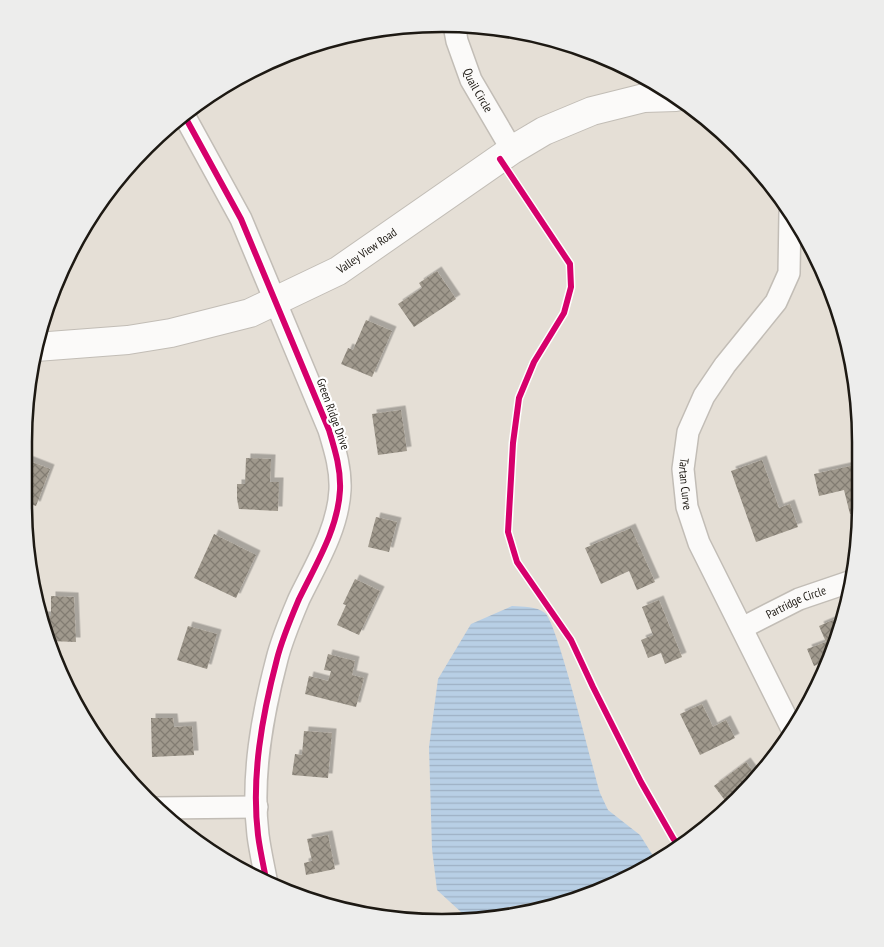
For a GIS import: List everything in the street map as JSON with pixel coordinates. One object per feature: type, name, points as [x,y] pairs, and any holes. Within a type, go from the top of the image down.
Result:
[{"type":"street","name":"Quail Circle","points":[[455,32],[471,80],[512,150]]},
{"type":"street","name":"Valley View Road","points":[[44,346],[128,340],[170,333],[250,313],[338,271],[512,150],[544,131],[592,111],[644,98],[663,97]]},
{"type":"street","name":"Green Ridge Drive","points":[[188,121],[241,219],[329,430],[338,460],[340,490],[334,520],[324,550],[298,602],[277,657],[264,716],[257,775],[257,807],[258,835],[265,874]]},
{"type":"street","name":"Tartan Curve","points":[[788,723],[699,543],[687,507],[683,469],[688,432],[704,396],[725,365],[776,302],[789,272],[790,226]]},
{"type":"street","name":"Partridge Circle","points":[[742,628],[799,599],[844,584]]},
{"type":"street","points":[[166,808],[257,807]]},
{"type":"water","points":[[512,606],[529,607],[545,613],[551,623],[566,668],[600,793],[608,810],[640,835],[653,856],[623,872],[574,893],[557,898],[477,913],[461,912],[437,890],[432,849],[429,747],[438,679],[471,624]]},
{"type":"building","points":[[437,271],[456,299],[414,327],[398,304],[422,288],[419,283]]},
{"type":"building","points":[[366,320],[392,331],[372,377],[341,364],[348,348],[353,350]]},
{"type":"building","points":[[401,410],[407,451],[378,455],[372,414]]},
{"type":"building","points":[[246,458],[271,459],[270,482],[279,482],[278,511],[239,509],[237,484],[245,484]]},
{"type":"building","points":[[762,460],[779,508],[790,504],[798,527],[756,542],[731,471]]},
{"type":"building","points":[[32,462],[50,469],[36,506],[32,504]]},
{"type":"building","points":[[852,466],[852,514],[850,514],[844,490],[819,496],[814,474]]},
{"type":"building","points":[[376,517],[397,522],[389,552],[368,547]]},
{"type":"building","points":[[631,528],[655,582],[637,590],[629,571],[601,584],[585,548]]},
{"type":"building","points":[[214,534],[256,555],[236,598],[194,578]]},
{"type":"building","points":[[355,579],[380,591],[359,635],[337,625],[346,605],[343,604]]},
{"type":"building","points":[[51,596],[74,597],[76,642],[56,641],[48,616],[51,616]]},
{"type":"building","points":[[659,600],[682,657],[665,664],[661,653],[648,658],[641,640],[653,635],[642,607]]},
{"type":"building","points":[[836,619],[820,662],[814,666],[807,649],[826,642],[819,626]]},
{"type":"building","points":[[188,626],[217,634],[207,669],[177,660]]},
{"type":"building","points":[[328,654],[355,661],[352,675],[364,678],[356,707],[305,694],[309,676],[328,681],[331,671],[324,670]]},
{"type":"building","points":[[702,704],[713,727],[726,720],[735,738],[700,755],[680,714]]},
{"type":"building","points":[[151,718],[173,718],[174,727],[192,726],[194,755],[152,757]]},
{"type":"building","points":[[304,731],[332,733],[328,778],[292,775],[295,754],[302,755]]},
{"type":"building","points":[[746,762],[753,771],[725,801],[714,786]]},
{"type":"building","points":[[328,835],[335,869],[306,875],[304,863],[312,861],[307,839]]},
{"type":"cycle path","points":[[188,121],[241,219],[329,430],[340,475],[338,504],[331,532],[299,599],[284,636],[263,724],[257,769],[256,813],[265,874]]},
{"type":"cycle path","points":[[500,159],[570,264],[571,287],[564,313],[534,362],[519,398],[513,443],[508,532],[517,562],[571,640],[641,782],[675,841]]}]
